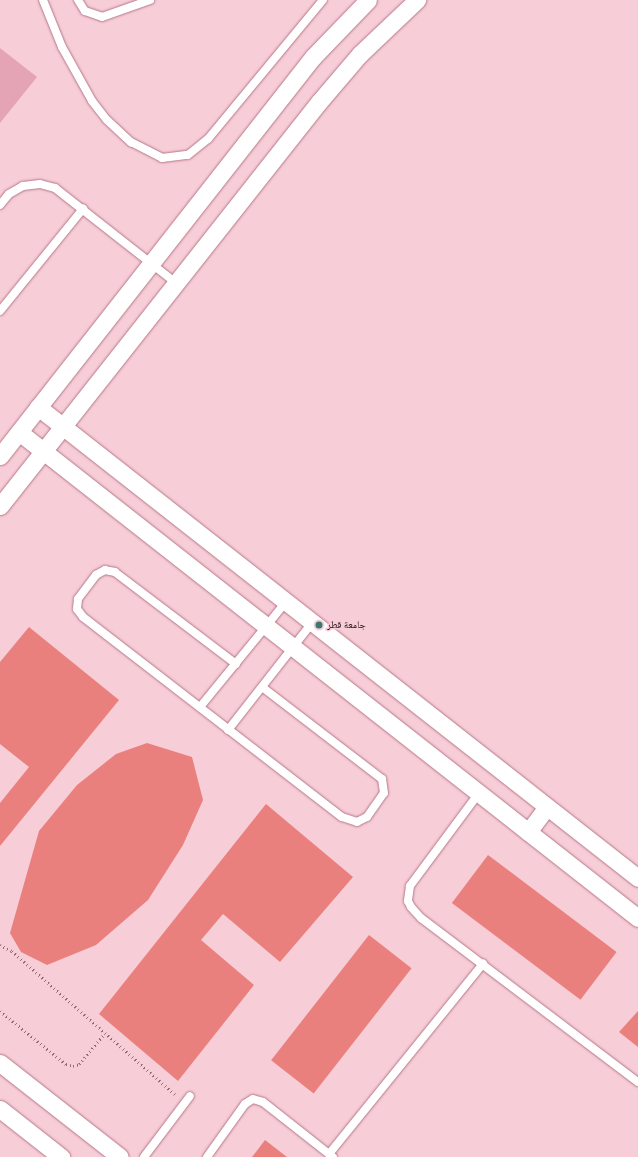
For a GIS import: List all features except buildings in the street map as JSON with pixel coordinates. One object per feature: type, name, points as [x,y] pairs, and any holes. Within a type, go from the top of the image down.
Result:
[{"type":"street","points":[[0,456],[313,57],[368,0]]},
{"type":"street","points":[[0,506],[319,102],[360,54],[417,0]]},
{"type":"street","points":[[38,407],[638,878]]},
{"type":"street","points":[[18,432],[638,918]]},
{"type":"street","points":[[528,832],[547,807]]},
{"type":"street","points":[[0,1063],[120,1157]]},
{"type":"street","points":[[0,1109],[61,1157]]},
{"type":"lane","points":[[43,0],[62,47],[92,101],[107,120],[131,142],[162,158],[188,154],[208,139],[323,0]]},
{"type":"lane","points":[[78,0],[85,11],[102,17],[150,0]]},
{"type":"lane","points":[[0,206],[16,189],[40,184],[55,188],[176,283]]},
{"type":"lane","points":[[0,311],[83,209]]},
{"type":"lane","points":[[236,664],[115,572],[105,570],[96,575],[78,599],[79,614],[346,820],[357,822],[367,817],[384,793],[382,779],[262,687]]},
{"type":"lane","points":[[200,707],[286,602]]},
{"type":"lane","points":[[228,730],[312,622]]},
{"type":"lane","points":[[479,793],[410,886],[408,901],[415,914],[638,1082]]},
{"type":"lane","points":[[207,1157],[245,1104],[253,1099],[263,1102],[331,1155],[483,964]]},
{"type":"lane","points":[[144,1157],[190,1096]]},
{"type":"path","points":[[0,945],[12,951],[185,1103]]},
{"type":"path","points":[[0,1011],[66,1064],[73,1066],[79,1064],[105,1033]]},
{"type":"shaded area","points":[[0,48],[37,77],[0,123]]},
{"type":"place","name":"جامعة قطر","points":[[319,625]]}]
